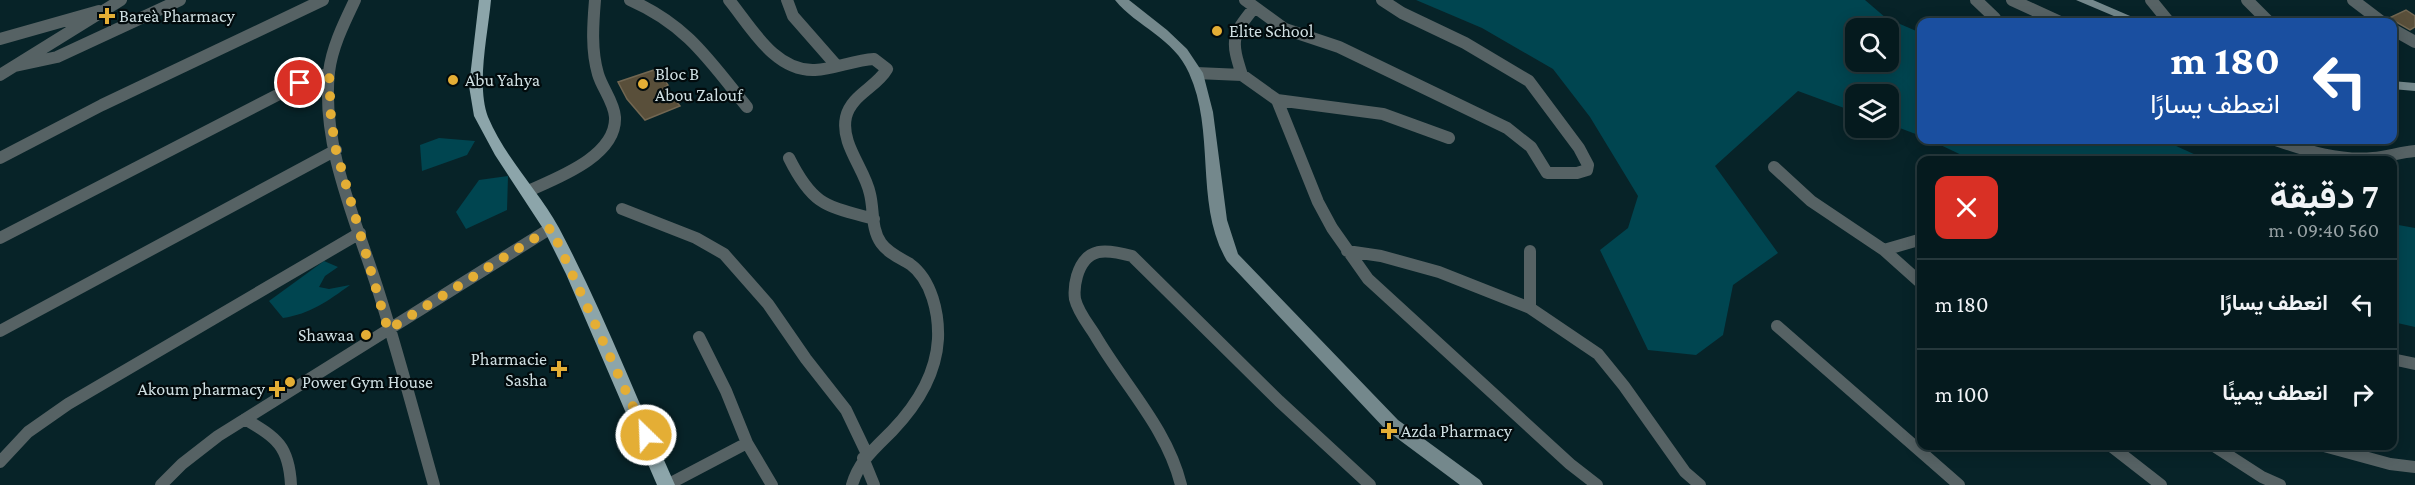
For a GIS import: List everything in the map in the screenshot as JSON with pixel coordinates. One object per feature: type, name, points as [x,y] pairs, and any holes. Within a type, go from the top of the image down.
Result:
[{"type":"main road","points":[[485,0],[477,68],[477,101],[489,134],[551,228],[574,274],[667,485]]},
{"type":"street","points":[[0,75],[121,0]]},
{"type":"street","points":[[15,66],[57,57],[180,0]]},
{"type":"street","points":[[0,158],[102,105],[323,0]]},
{"type":"street","points":[[355,0],[337,43],[329,73],[336,150],[434,485]]},
{"type":"street","points":[[528,191],[573,170],[603,148],[613,134],[615,115],[598,75],[595,56],[593,19],[595,0]]},
{"type":"street","points":[[630,0],[653,9],[673,21],[704,53],[747,107]]},
{"type":"street","points":[[729,0],[778,59],[802,70],[811,71],[874,59],[888,69],[864,91],[846,117],[846,134],[869,187],[880,242],[918,271],[932,297],[938,338],[934,361],[924,391],[898,424],[865,456],[854,475],[852,485]]},
{"type":"street","points":[[787,0],[793,16],[836,65]]},
{"type":"street","points":[[1121,0],[1168,40],[1196,73],[1211,148],[1220,220],[1226,245],[1232,257],[1299,324],[1332,363],[1392,425],[1474,485]]},
{"type":"street","points":[[1245,0],[1285,29],[1339,47],[1507,128],[1530,147],[1547,173],[1570,174],[1587,170],[1588,165],[1579,148],[1529,81],[1465,43],[1402,13],[1382,0]]},
{"type":"street","points":[[1976,0],[1995,18]]},
{"type":"street","points":[[2012,0],[2051,18]]},
{"type":"street","points":[[2082,0],[2128,18]]},
{"type":"street","points":[[2151,0],[2166,18]]},
{"type":"street","points":[[2247,0],[2265,18]]},
{"type":"street","points":[[2353,0],[2377,18]]},
{"type":"street","points":[[0,39],[45,24],[109,8]]},
{"type":"street","points":[[1242,75],[1231,41],[1234,32],[1254,8]]},
{"type":"street","points":[[2397,32],[2415,42]]},
{"type":"street","points":[[0,238],[291,88],[329,73]]},
{"type":"street","points":[[1196,73],[1242,75],[1277,100],[1383,114],[1449,138]]},
{"type":"street","points":[[2397,85],[2415,87]]},
{"type":"street","points":[[1277,100],[1318,202],[1347,251],[1375,286],[1570,464],[1597,485]]},
{"type":"street","points":[[2289,144],[2339,156]]},
{"type":"street","points":[[0,331],[336,150]]},
{"type":"street","points":[[2385,156],[2415,150]]},
{"type":"street","points":[[789,158],[798,177],[812,195],[844,213],[874,219]]},
{"type":"street","points":[[1774,167],[1811,201],[1884,250],[1917,280]]},
{"type":"street","points":[[622,209],[696,238],[724,254],[768,304],[806,359],[846,410],[874,485]]},
{"type":"street","points":[[161,485],[205,445],[551,228]]},
{"type":"street","points":[[0,462],[28,432],[68,404],[360,233]]},
{"type":"street","points":[[1884,250],[1917,240]]},
{"type":"street","points":[[1181,485],[1180,471],[1162,437],[1098,343],[1075,300],[1076,280],[1081,262],[1093,252],[1113,251],[1132,256],[1316,437],[1370,485]]},
{"type":"street","points":[[1347,251],[1381,256],[1438,272],[1530,308],[1598,354],[1624,386],[1685,472],[1700,485]]},
{"type":"street","points":[[1530,251],[1530,308]]},
{"type":"street","points":[[1777,326],[1917,448]]},
{"type":"street","points":[[699,337],[726,391],[747,443],[772,485]]},
{"type":"street","points":[[2397,360],[2415,364]]},
{"type":"street","points":[[246,418],[280,441],[286,450],[291,485]]},
{"type":"street","points":[[667,485],[747,443]]},
{"type":"street","points":[[1919,450],[1959,485]]},
{"type":"street","points":[[2116,450],[2161,485]]},
{"type":"street","points":[[2220,450],[2262,477],[2280,485]]},
{"type":"street","points":[[2339,450],[2390,464],[2415,467]]},
{"type":"shaded area","points":[[1416,0],[1865,0],[1886,18],[1845,18],[1845,72],[1899,72],[1899,24],[1917,31],[1917,134],[1899,128],[1899,84],[1845,84],[1845,108],[1798,91],[1715,166],[1778,253],[1733,285],[1723,335],[1696,355],[1648,350],[1600,250],[1628,228],[1638,196],[1590,117],[1553,69],[1482,28]]},
{"type":"shaded area","points":[[439,138],[475,141],[467,155],[422,171],[420,145]]},
{"type":"shaded area","points":[[1938,144],[2172,144],[2198,156],[1964,156]]},
{"type":"shaded area","points":[[508,176],[507,210],[466,229],[456,212],[479,180]]},
{"type":"shaded area","points":[[2397,225],[2415,228],[2415,327],[2397,323]]},
{"type":"shaded area","points":[[324,261],[338,267],[325,276],[319,287],[329,289],[350,285],[310,310],[283,318],[269,301]]},
{"type":"building","points":[[2406,10],[2415,16],[2415,27],[2410,30],[2397,23],[2397,18],[2389,18]]},
{"type":"building","points":[[657,69],[668,85],[665,87],[680,106],[645,120],[627,99],[618,82]]},
{"type":"place","name":"Bareà Pharmacy","points":[[107,16]]},
{"type":"place","name":"Elite School","points":[[1217,31]]},
{"type":"place","name":"Abu Yahya","points":[[453,80]]},
{"type":"place","name":"Bloc B Abou Zalouf","points":[[643,84]]},
{"type":"place","name":"Shawaa","points":[[366,335]]},
{"type":"place","name":"Pharmacie Sasha","points":[[559,369]]},
{"type":"place","name":"Power Gym House","points":[[290,382]]},
{"type":"place","name":"Akoum pharmacy","points":[[277,389]]},
{"type":"place","name":"Azda Pharmacy","points":[[1389,431]]},
{"type":"route","points":[[300,83],[329,73],[332,130],[336,150],[388,330],[551,228],[646,435]]}]
